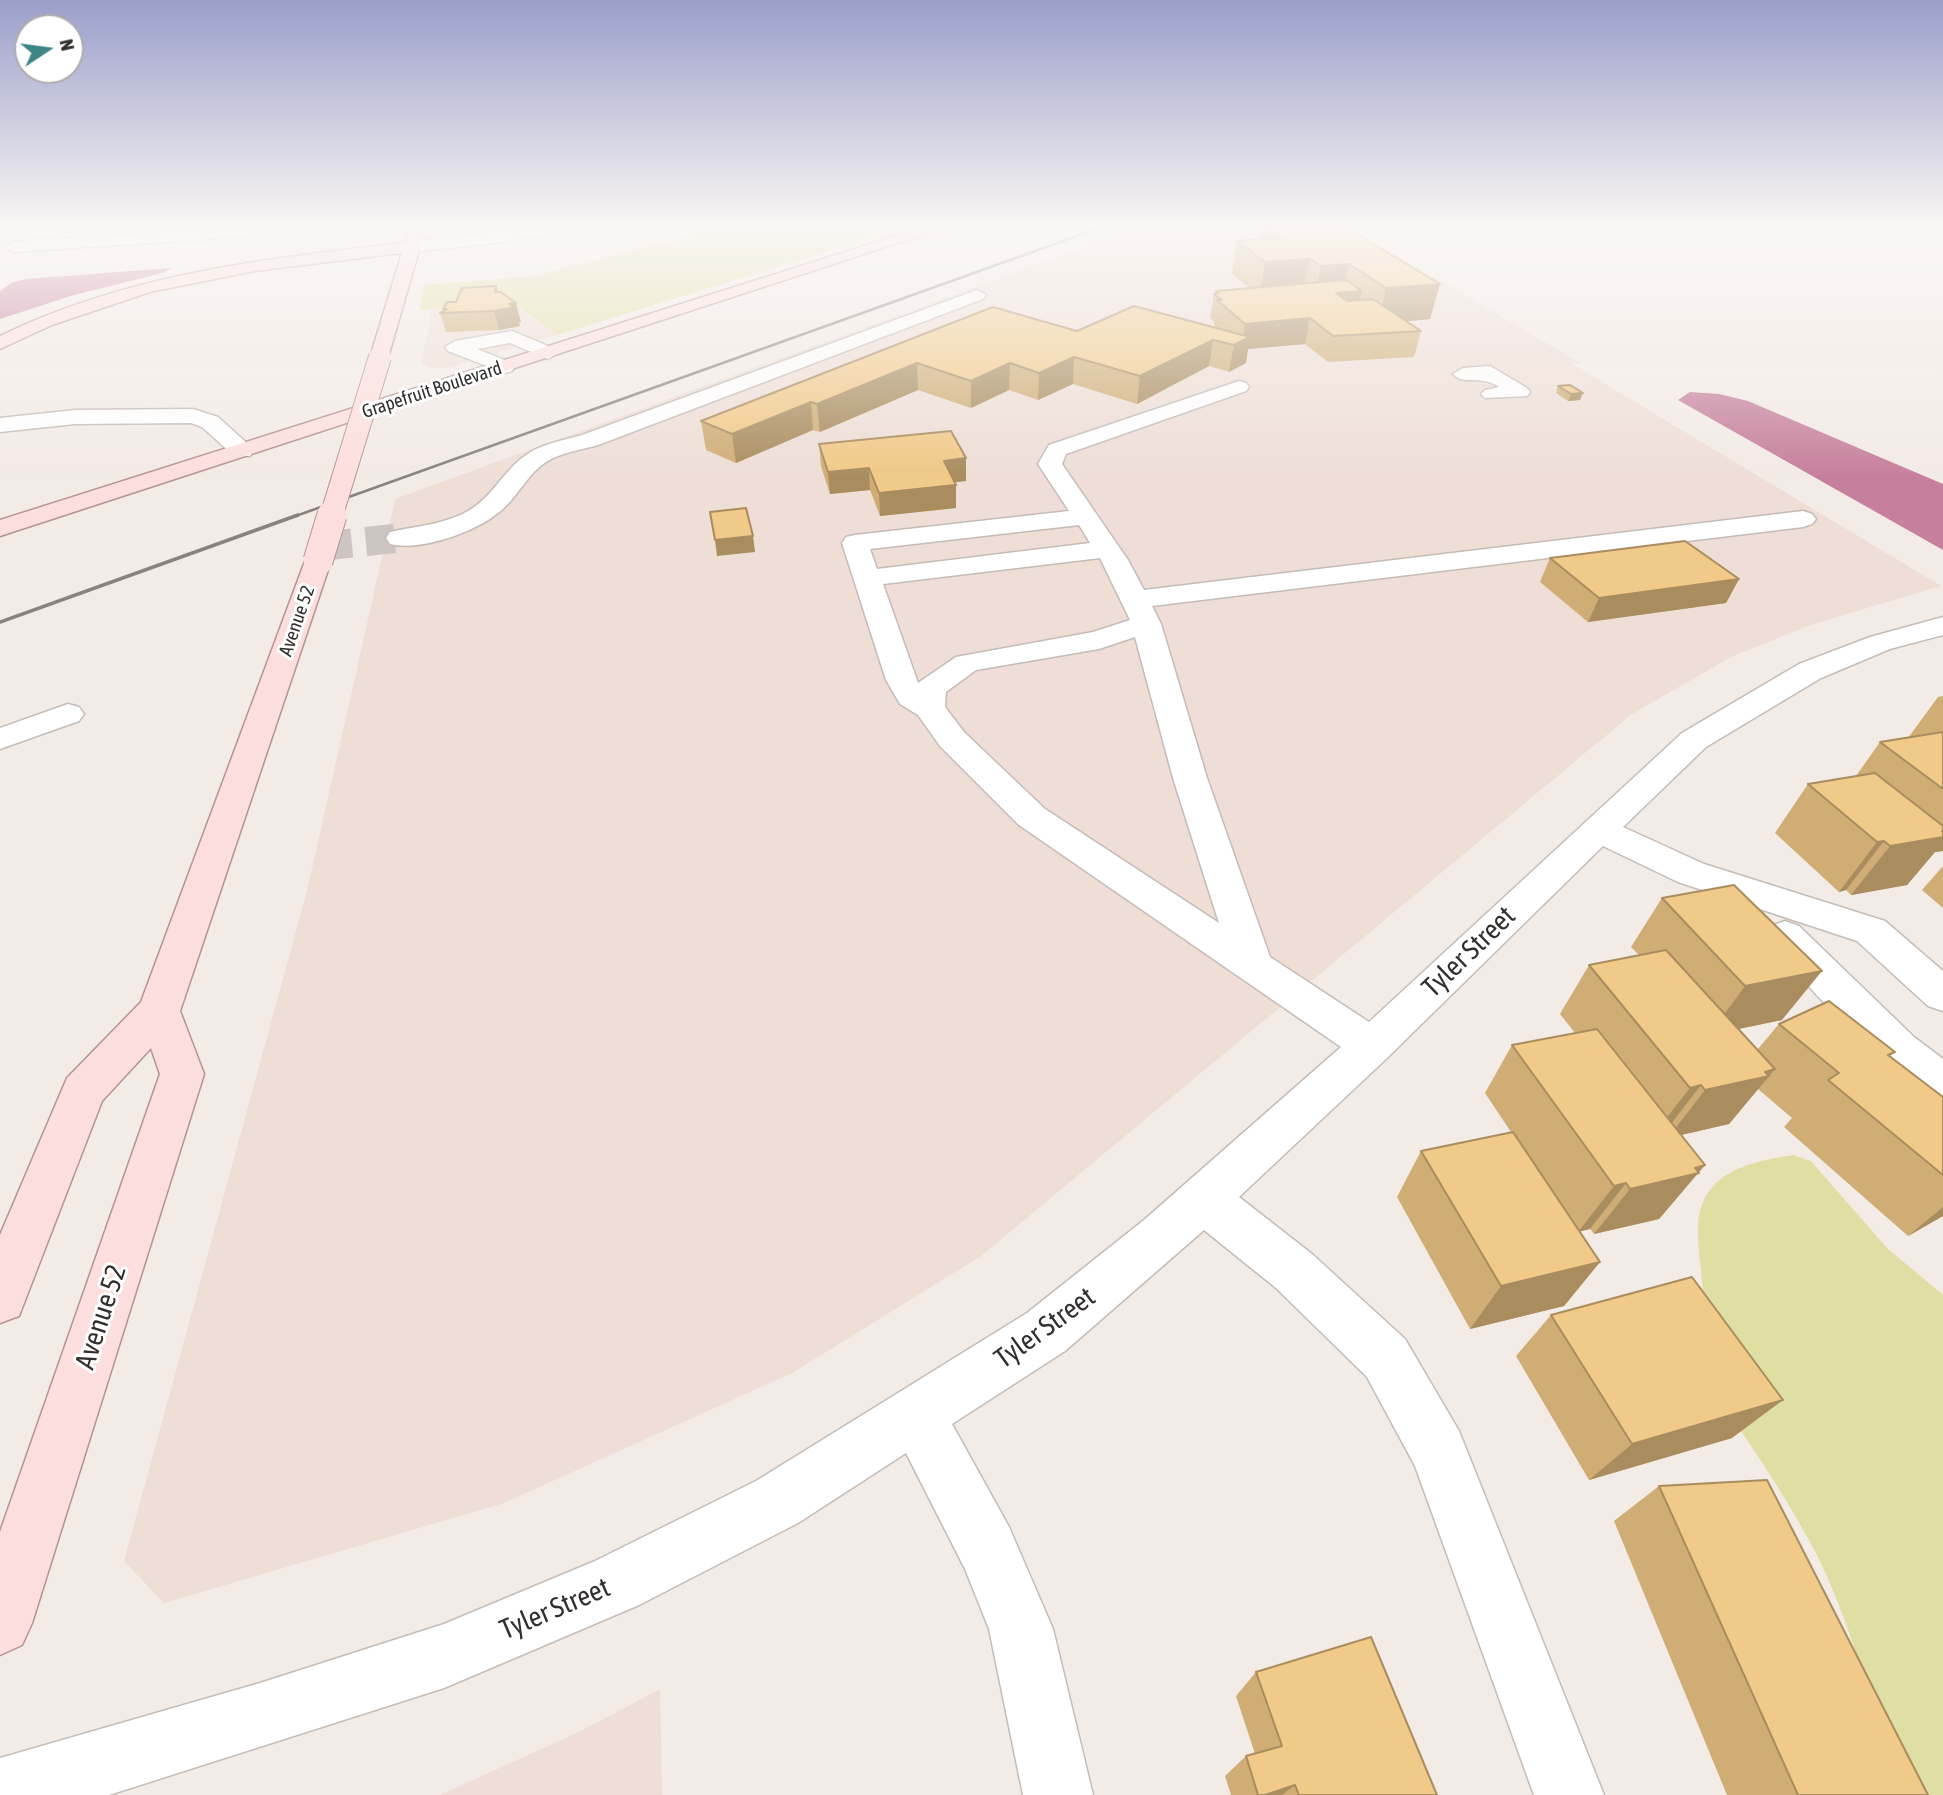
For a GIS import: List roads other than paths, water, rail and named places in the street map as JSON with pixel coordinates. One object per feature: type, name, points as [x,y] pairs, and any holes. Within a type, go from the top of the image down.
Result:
[{"type":"main road","points":[[0,344],[83,310]]},
{"type":"main road","name":"Avenue 52","points":[[0,1298],[83,1091],[159,1011],[318,561],[394,310]]},
{"type":"main road","name":"Grapefruit Boulevard","points":[[12,524],[682,310]]},
{"type":"main road","points":[[2,501],[12,524]]},
{"type":"main road","name":"Avenue 52","points":[[0,1623],[182,1074],[159,1011]]},
{"type":"street","points":[[590,440],[549,466],[523,504],[503,520],[474,535],[434,547],[393,546],[459,525],[496,502],[527,464],[542,455],[590,440],[938,310]]},
{"type":"street","points":[[505,367],[454,347],[512,337],[548,353]]},
{"type":"street","points":[[1463,374],[1490,372],[1520,391],[1492,394]]},
{"type":"street","points":[[1239,387],[1056,450],[1050,464],[1108,549],[1140,612],[1190,778],[1252,962]]},
{"type":"street","points":[[0,425],[75,417],[193,416],[210,422],[242,451]]},
{"type":"street","points":[[496,502],[523,504]]},
{"type":"street","points":[[1086,517],[855,543],[901,680],[911,697],[929,708],[952,739],[1032,817],[1252,962],[1372,1046]]},
{"type":"street","points":[[929,708],[930,688],[967,663],[1099,640],[1140,612],[1803,519]]},
{"type":"street","points":[[868,578],[1108,549]]},
{"type":"street","name":"Tyler Street","points":[[0,1793],[222,1728],[444,1656],[617,1583],[764,1508],[917,1416],[1046,1332],[1203,1199],[1372,1046],[1597,829],[1694,740],[1810,671],[1880,643],[1943,626]]},
{"type":"street","points":[[0,738],[68,713]]},
{"type":"street","points":[[1597,829],[1691,873],[1756,908],[1899,1049],[1943,1084]]},
{"type":"street","points":[[1691,873],[1871,931],[1943,995]]},
{"type":"street","points":[[1203,1199],[1294,1271],[1386,1358],[1439,1451],[1569,1795]]},
{"type":"street","points":[[917,1416],[987,1549],[1021,1629],[1058,1795]]},
{"type":"tunnel","points":[[323,546],[399,538]]},
{"type":"railway","points":[[293,517],[871,310]]},
{"type":"railway","points":[[0,622],[298,515]]}]
